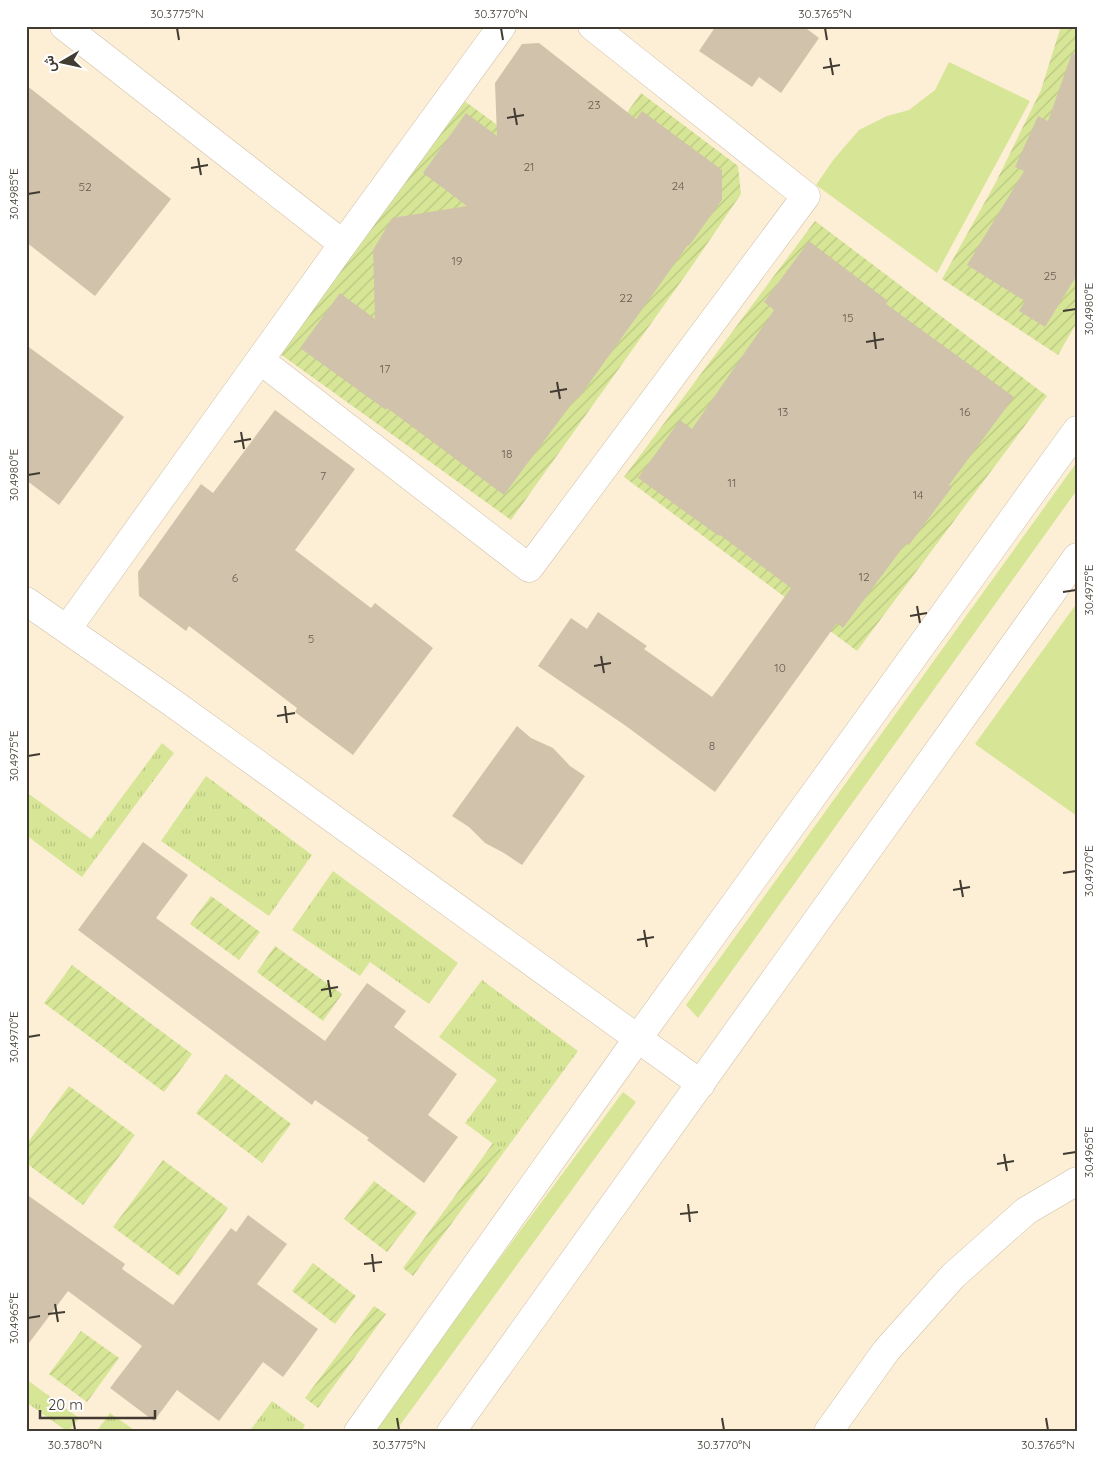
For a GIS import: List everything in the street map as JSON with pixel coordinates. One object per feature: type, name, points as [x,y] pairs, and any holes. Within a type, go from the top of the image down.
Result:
[{"type":"street","points":[[64,26],[343,244]]},
{"type":"street","points":[[67,629],[502,26]]},
{"type":"street","points":[[260,360],[528,568],[806,196],[592,26]]},
{"type":"street","points":[[358,1432],[638,1038],[1077,430]]},
{"type":"street","points":[[451,1432],[1077,557]]},
{"type":"street","points":[[26,601],[178,707],[701,1084]]},
{"type":"street","points":[[828,1432],[886,1351],[953,1276],[1026,1211],[1077,1181]]},
{"type":"green space","points":[[1061,26],[1077,26],[1077,322],[1058,355],[942,279],[996,182],[1041,90]]},
{"type":"green space","points":[[949,62],[1030,101],[937,273],[816,185],[834,159],[859,130],[887,116],[909,110],[935,90]]},
{"type":"green space","points":[[641,93],[738,166],[741,194],[511,520],[276,351],[459,97],[577,183]]},
{"type":"green space","points":[[815,221],[1047,396],[857,651],[624,477]]},
{"type":"green space","points":[[1077,462],[1077,490],[698,1018],[686,1005]]},
{"type":"green space","points":[[1077,603],[1077,816],[975,744]]},
{"type":"green space","points":[[162,743],[174,753],[82,877],[26,835],[26,797],[29,794],[91,839]]},
{"type":"green space","points":[[206,776],[312,855],[269,916],[161,841]]},
{"type":"green space","points":[[333,871],[458,963],[429,1004],[370,962],[360,976],[292,930]]},
{"type":"green space","points":[[211,896],[260,932],[239,960],[190,924]]},
{"type":"green space","points":[[275,946],[342,994],[323,1021],[257,972]]},
{"type":"green space","points":[[72,965],[192,1054],[164,1092],[44,1003]]},
{"type":"green space","points":[[482,980],[578,1051],[504,1152],[465,1123],[497,1080],[439,1037]]},
{"type":"green space","points":[[226,1074],[291,1124],[262,1163],[196,1113]]},
{"type":"green space","points":[[69,1086],[135,1135],[83,1205],[26,1163],[26,1145]]},
{"type":"green space","points":[[623,1092],[636,1102],[395,1432],[371,1432]]},
{"type":"green space","points":[[493,1143],[504,1152],[413,1276],[403,1268]]},
{"type":"green space","points":[[163,1160],[228,1208],[179,1276],[113,1227]]},
{"type":"green space","points":[[374,1181],[417,1213],[387,1252],[344,1219]]},
{"type":"green space","points":[[313,1263],[356,1296],[335,1324],[292,1291]]},
{"type":"green space","points":[[374,1306],[386,1314],[318,1408],[305,1398]]},
{"type":"green space","points":[[81,1331],[119,1358],[87,1402],[49,1374]]},
{"type":"green space","points":[[26,1379],[79,1418],[68,1432],[26,1402]]},
{"type":"green space","points":[[272,1401],[305,1425],[301,1432],[249,1432]]},
{"type":"green space","points":[[110,1413],[137,1432],[96,1432]]},
{"type":"building","points":[[716,26],[803,26],[819,38],[781,93],[759,77],[752,87],[699,51]]},
{"type":"building","points":[[539,43],[636,119],[642,111],[722,170],[722,200],[578,399],[576,398],[504,495],[387,408],[386,410],[300,348],[340,293],[375,319],[373,250],[392,218],[467,206],[423,173],[466,113],[497,136],[495,83],[522,44]]},
{"type":"building","points":[[1072,53],[1077,54],[1077,275],[1045,327],[1019,311],[1025,301],[967,265],[1024,171],[1015,167],[1038,116],[1048,121]]},
{"type":"building","points":[[26,85],[171,199],[95,296],[26,242]]},
{"type":"building","points":[[809,241],[888,301],[886,304],[1014,397],[949,485],[952,487],[909,545],[906,543],[843,628],[837,623],[715,792],[626,726],[538,666],[571,618],[587,629],[598,612],[647,646],[644,649],[712,697],[791,588],[720,535],[638,478],[680,420],[692,429],[774,310],[764,302]]},
{"type":"building","points":[[26,345],[124,417],[59,505],[26,480]]},
{"type":"building","points":[[275,410],[355,469],[295,550],[371,608],[375,603],[433,648],[353,755],[295,712],[297,708],[189,626],[186,631],[139,596],[138,572],[201,484],[213,493]]},
{"type":"building","points":[[517,726],[531,738],[553,748],[570,766],[585,776],[522,865],[485,843],[469,827],[452,816]]},
{"type":"building","points":[[143,842],[188,875],[156,918],[325,1041],[367,983],[406,1011],[394,1027],[457,1074],[428,1115],[458,1137],[424,1183],[367,1140],[369,1138],[315,1100],[312,1105],[78,930]]},
{"type":"building","points":[[26,1194],[125,1264],[122,1269],[173,1305],[231,1228],[236,1232],[248,1215],[287,1244],[257,1284],[318,1329],[283,1377],[263,1362],[219,1421],[177,1390],[154,1421],[110,1388],[142,1346],[68,1291],[26,1347]]}]
